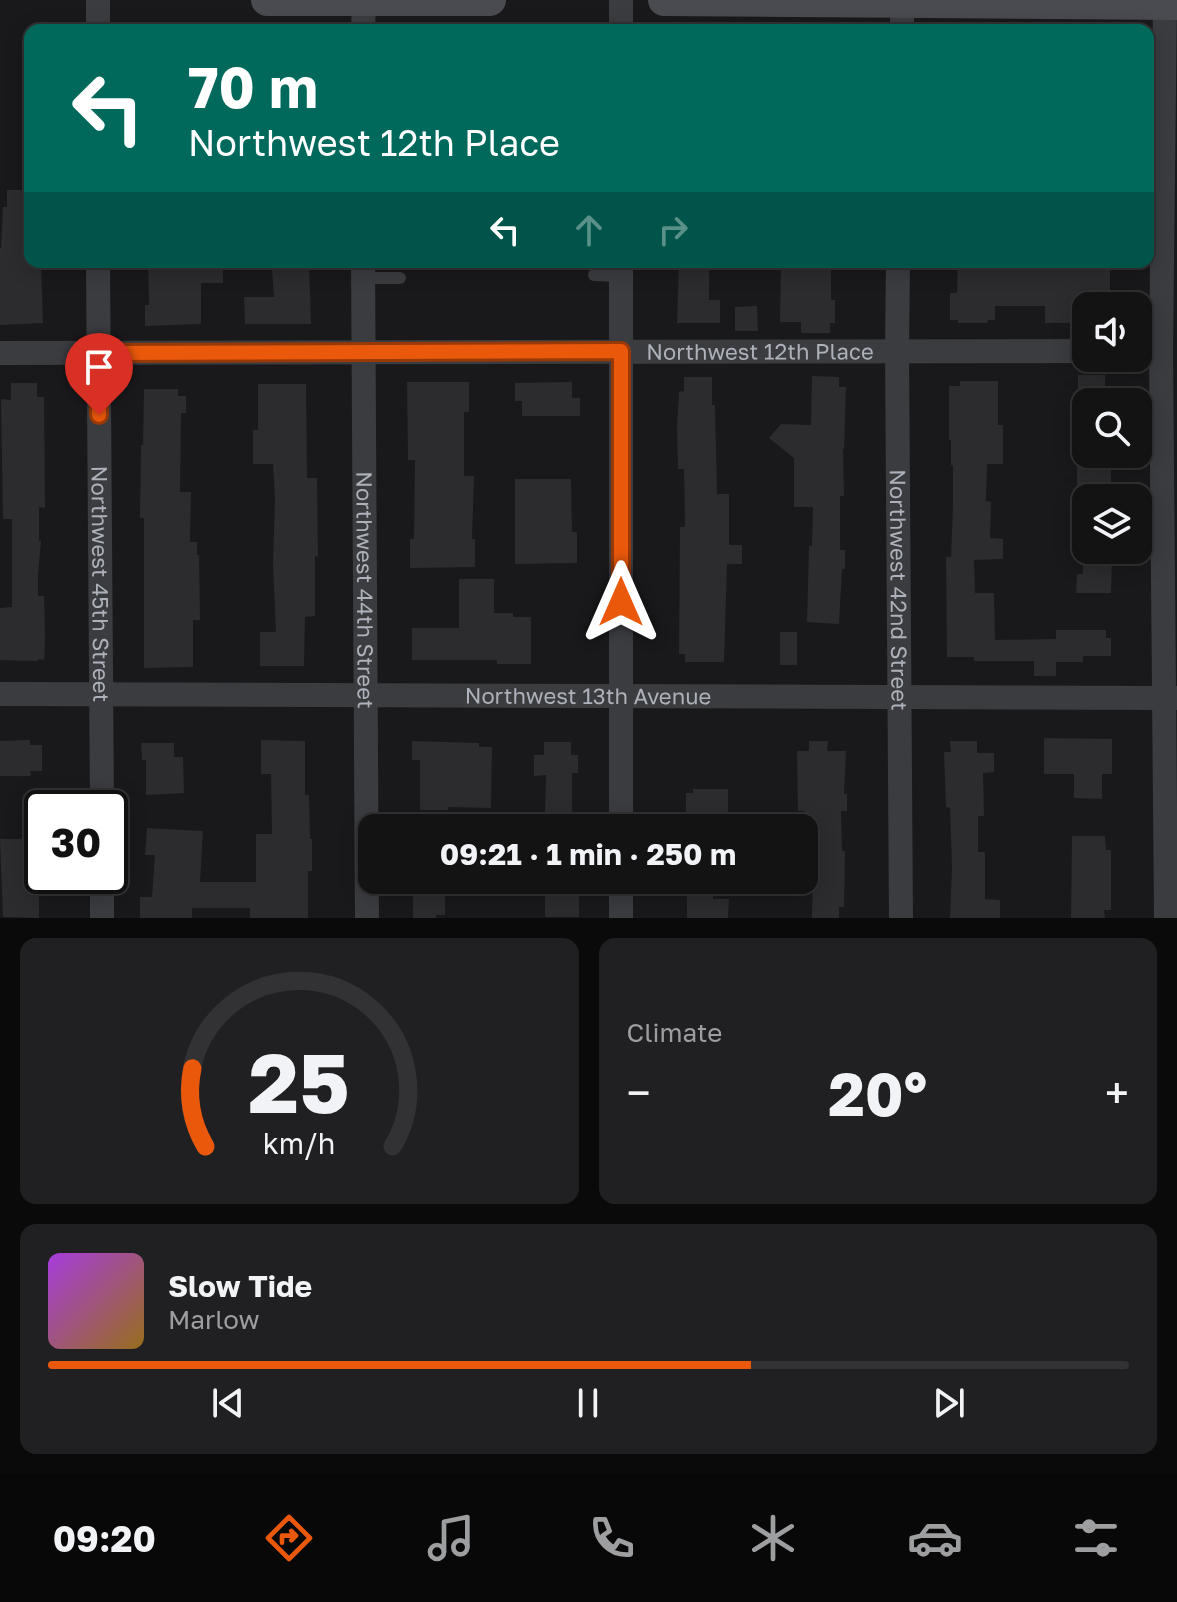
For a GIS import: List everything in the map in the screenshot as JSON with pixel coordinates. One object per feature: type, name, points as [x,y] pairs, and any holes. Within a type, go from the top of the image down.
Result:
[{"type":"main road","points":[[267,0],[490,0]]},
{"type":"main road","points":[[664,0],[902,16],[1169,3]]},
{"type":"street","points":[[98,0],[98,24]]},
{"type":"street","points":[[621,0],[621,24]]},
{"type":"street","points":[[363,24],[364,1]]},
{"type":"street","points":[[1166,918],[1171,698],[1159,351],[1169,3]]},
{"type":"street","name":"Northwest 45th Street","points":[[98,268],[102,790]]},
{"type":"street","name":"Northwest 42nd Street","points":[[898,268],[901,918]]},
{"type":"street","points":[[621,269],[621,814]]},
{"type":"street","name":"Northwest 44th Street","points":[[362,270],[367,918]]},
{"type":"street","name":"Northwest 12th Place","points":[[0,353],[1072,351]]},
{"type":"street","name":"Northwest 13th Avenue","points":[[0,694],[1171,698]]},
{"type":"street","points":[[102,894],[102,918]]},
{"type":"street","points":[[621,894],[621,918]]},
{"type":"lane","points":[[594,275],[621,269]]},
{"type":"lane","points":[[362,270],[400,278]]},
{"type":"building","points":[[7,190],[24,190],[24,268],[41,268],[43,323],[0,325],[0,248],[3,207],[7,207]]},
{"type":"building","points":[[148,268],[223,268],[223,283],[201,283],[201,324],[145,326],[145,305],[149,305]]},
{"type":"building","points":[[309,268],[311,324],[245,324],[244,297],[274,297],[272,269]]},
{"type":"building","points":[[679,268],[709,268],[709,300],[720,300],[720,323],[677,323]]},
{"type":"building","points":[[781,268],[831,268],[835,323],[830,323],[830,333],[801,333],[801,322],[780,322]]},
{"type":"building","points":[[958,268],[1110,268],[1110,292],[1072,292],[1072,323],[1045,323],[1045,306],[995,306],[995,320],[958,323],[958,320],[950,320],[950,293],[957,293]]},
{"type":"building","points":[[757,306],[758,331],[735,331],[735,307]]},
{"type":"building","points":[[1078,375],[1105,375],[1105,388],[1078,388]]},
{"type":"building","points":[[812,376],[839,377],[839,387],[846,387],[844,496],[840,496],[840,550],[845,550],[845,569],[842,569],[839,624],[807,622],[813,507],[794,507],[794,458],[769,438],[781,424],[811,425]]},
{"type":"building","points":[[684,377],[712,377],[717,494],[729,494],[729,545],[742,545],[742,564],[727,564],[724,662],[685,662],[685,654],[679,654],[680,527],[685,527],[684,469],[678,469],[677,427],[679,392],[684,391]]},
{"type":"building","points":[[960,381],[998,381],[998,425],[1003,425],[1003,464],[987,464],[986,501],[991,502],[990,538],[1003,539],[1003,559],[974,560],[975,593],[994,593],[995,640],[1056,639],[1056,630],[1106,630],[1106,638],[1111,638],[1111,656],[1083,656],[1083,662],[1056,662],[1056,676],[1034,676],[1034,661],[974,661],[974,657],[947,657],[946,557],[951,557],[953,506],[949,386],[960,386]]},
{"type":"building","points":[[407,382],[469,382],[469,412],[464,412],[464,476],[474,476],[472,539],[475,539],[475,567],[410,568],[410,539],[414,539],[415,460],[408,460]]},
{"type":"building","points":[[572,382],[572,398],[580,398],[580,416],[522,416],[522,401],[515,401],[515,383]]},
{"type":"building","points":[[11,383],[37,383],[37,397],[44,397],[45,508],[39,507],[38,596],[44,596],[45,638],[44,660],[38,661],[0,660],[0,608],[12,607],[12,519],[3,519],[1,399],[11,400]]},
{"type":"building","points":[[258,384],[306,384],[307,478],[317,478],[318,557],[315,556],[315,616],[305,617],[304,666],[260,666],[260,632],[276,632],[273,464],[253,464],[253,430],[258,430]]},
{"type":"building","points":[[144,389],[178,389],[178,396],[186,396],[186,413],[181,413],[180,492],[191,492],[190,542],[197,542],[199,555],[200,620],[193,620],[193,667],[144,668],[144,518],[140,518]]},
{"type":"building","points":[[1077,468],[1111,468],[1111,484],[1077,484]]},
{"type":"building","points":[[515,479],[571,479],[572,532],[577,532],[577,563],[515,564]]},
{"type":"building","points":[[1083,564],[1112,564],[1111,593],[1076,593],[1077,574],[1083,574]]},
{"type":"building","points":[[459,579],[494,579],[494,613],[531,617],[531,664],[497,664],[497,660],[412,660],[412,628],[459,628]]},
{"type":"building","points":[[780,632],[797,632],[797,665],[780,665]]},
{"type":"building","points":[[1044,738],[1112,739],[1112,774],[1102,774],[1102,799],[1074,798],[1074,774],[1044,774]]},
{"type":"building","points":[[30,740],[30,745],[42,745],[42,771],[30,771],[31,776],[0,776],[0,741]]},
{"type":"building","points":[[261,740],[305,741],[305,795],[309,795],[312,839],[308,918],[250,918],[250,908],[192,908],[192,918],[140,918],[140,897],[152,897],[155,855],[145,855],[147,828],[203,831],[200,882],[256,882],[256,834],[272,834],[271,774],[261,774]]},
{"type":"building","points":[[412,741],[479,743],[479,747],[492,747],[491,808],[420,810],[420,760],[412,760]]},
{"type":"building","points":[[809,741],[828,741],[827,751],[846,751],[844,794],[847,794],[847,811],[841,811],[842,851],[845,851],[844,907],[839,907],[839,918],[812,918],[812,894],[818,894],[818,814],[798,811],[797,751],[809,751]]},
{"type":"building","points":[[950,741],[977,741],[977,753],[994,753],[994,772],[983,773],[984,816],[978,816],[978,852],[985,852],[985,899],[1000,900],[1000,918],[950,918],[950,808],[946,807],[944,752],[951,752]]},
{"type":"building","points":[[544,742],[571,742],[571,755],[578,755],[578,773],[572,773],[572,814],[545,814],[546,775],[534,776],[534,755],[544,755]]},
{"type":"building","points":[[141,743],[174,743],[174,757],[183,757],[184,793],[146,795],[146,760],[142,760]]},
{"type":"building","points":[[693,789],[728,789],[728,814],[686,814],[686,793],[693,793]]},
{"type":"building","points":[[1072,836],[1105,836],[1106,850],[1111,850],[1111,910],[1104,910],[1105,918],[1071,918]]},
{"type":"building","points":[[0,839],[24,839],[24,894],[39,894],[39,918],[3,917]]},
{"type":"building","points":[[413,894],[445,894],[445,915],[413,918]]},
{"type":"building","points":[[545,894],[579,894],[579,917],[545,917]]},
{"type":"building","points":[[687,894],[713,894],[713,899],[729,899],[728,918],[687,918]]},
{"type":"route","points":[[99,415],[98,353],[621,351],[621,602]]}]
